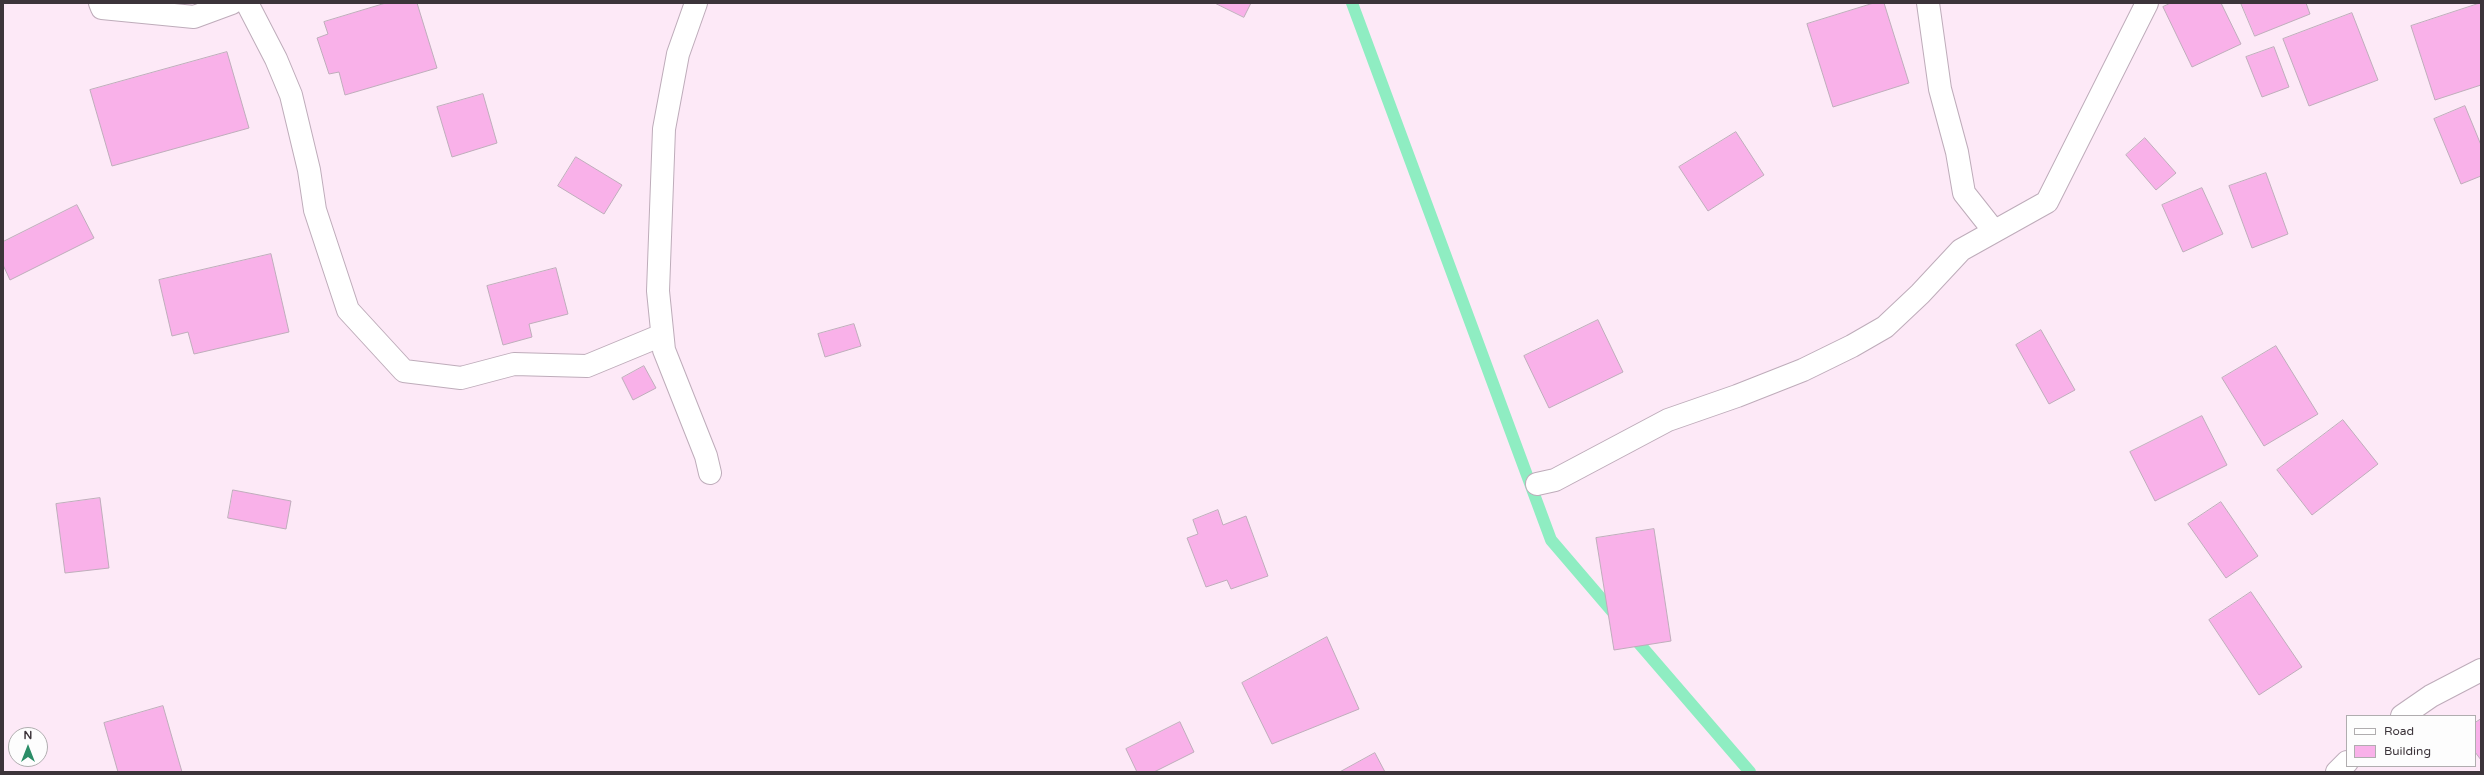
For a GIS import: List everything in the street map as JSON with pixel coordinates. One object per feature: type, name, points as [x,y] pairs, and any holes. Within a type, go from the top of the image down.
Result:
[{"type":"street","points":[[100,3],[102,8],[194,17],[232,3]]},
{"type":"street","points":[[247,3],[276,59],[291,95],[309,170],[315,210],[348,310],[404,371],[460,378],[514,364],[587,366],[662,335]]},
{"type":"street","points":[[696,3],[678,54],[664,129],[658,291],[664,350],[706,456],[710,473]]},
{"type":"street","points":[[1928,3],[1940,89],[1957,152],[1964,193],[1994,231]]},
{"type":"street","points":[[1537,484],[1554,480],[1668,420],[1744,394],[1852,346],[1885,327],[1920,294],[1961,250],[2047,202],[2148,3]]},
{"type":"street","points":[[2403,715],[2431,696],[2481,670]]},
{"type":"street","points":[[2337,772],[2346,763]]},
{"type":"building","points":[[386,3],[417,3],[437,68],[345,95],[339,72],[329,74],[317,38],[328,34],[324,22]]},
{"type":"building","points":[[1215,3],[1251,3],[1244,17]]},
{"type":"building","points":[[1874,3],[1884,3],[1909,83],[1833,107],[1807,24]]},
{"type":"building","points":[[2171,3],[2221,3],[2241,44],[2192,67],[2163,7]]},
{"type":"building","points":[[2241,3],[2306,3],[2310,14],[2255,36]]},
{"type":"building","points":[[2481,3],[2481,85],[2435,100],[2411,26]]},
{"type":"building","points":[[2352,13],[2378,80],[2309,106],[2283,39]]},
{"type":"building","points":[[2274,47],[2289,87],[2262,97],[2246,57]]},
{"type":"building","points":[[227,52],[249,128],[112,166],[90,90]]},
{"type":"building","points":[[483,94],[497,143],[452,157],[437,107]]},
{"type":"building","points":[[2465,106],[2481,145],[2481,176],[2461,184],[2434,119]]},
{"type":"building","points":[[1736,132],[1764,175],[1708,211],[1679,167]]},
{"type":"building","points":[[2145,138],[2176,173],[2156,190],[2126,155]]},
{"type":"building","points":[[576,157],[622,185],[604,214],[558,186]]},
{"type":"building","points":[[2266,173],[2288,234],[2252,248],[2229,186]]},
{"type":"building","points":[[2202,188],[2223,234],[2183,252],[2162,205]]},
{"type":"building","points":[[77,205],[94,238],[10,280],[3,265],[3,242]]},
{"type":"building","points":[[271,254],[289,332],[194,354],[188,332],[172,336],[159,280]]},
{"type":"building","points":[[556,268],[568,314],[529,324],[532,337],[503,345],[487,286]]},
{"type":"building","points":[[1598,320],[1623,372],[1549,408],[1524,356]]},
{"type":"building","points":[[854,324],[861,346],[825,357],[818,334]]},
{"type":"building","points":[[2041,330],[2075,390],[2049,404],[2016,345]]},
{"type":"building","points":[[2276,346],[2318,414],[2264,446],[2222,378]]},
{"type":"building","points":[[644,366],[656,388],[633,400],[622,378]]},
{"type":"building","points":[[2202,416],[2227,465],[2155,501],[2130,452]]},
{"type":"building","points":[[2343,420],[2378,464],[2312,515],[2277,470]]},
{"type":"building","points":[[233,490],[291,501],[286,529],[228,518]]},
{"type":"building","points":[[100,498],[109,568],[65,573],[56,504]]},
{"type":"building","points":[[2221,502],[2258,556],[2226,578],[2188,524]]},
{"type":"building","points":[[1218,510],[1223,525],[1246,516],[1268,576],[1231,589],[1227,580],[1206,587],[1187,538],[1198,534],[1193,520]]},
{"type":"building","points":[[1654,529],[1671,641],[1614,650],[1596,538]]},
{"type":"building","points":[[2251,592],[2302,667],[2259,695],[2209,620]]},
{"type":"building","points":[[1327,637],[1359,709],[1272,744],[1242,683]]},
{"type":"building","points":[[163,706],[182,772],[118,772],[104,723]]},
{"type":"building","points":[[2481,719],[2481,760],[2476,753],[2476,722]]},
{"type":"building","points":[[1180,722],[1194,752],[1154,772],[1137,772],[1126,749]]},
{"type":"building","points":[[1375,753],[1385,772],[1340,772]]},
{"type":"waterway","points":[[1352,3],[1551,540],[1617,617]]},
{"type":"waterway","points":[[1630,633],[1750,772]]}]
